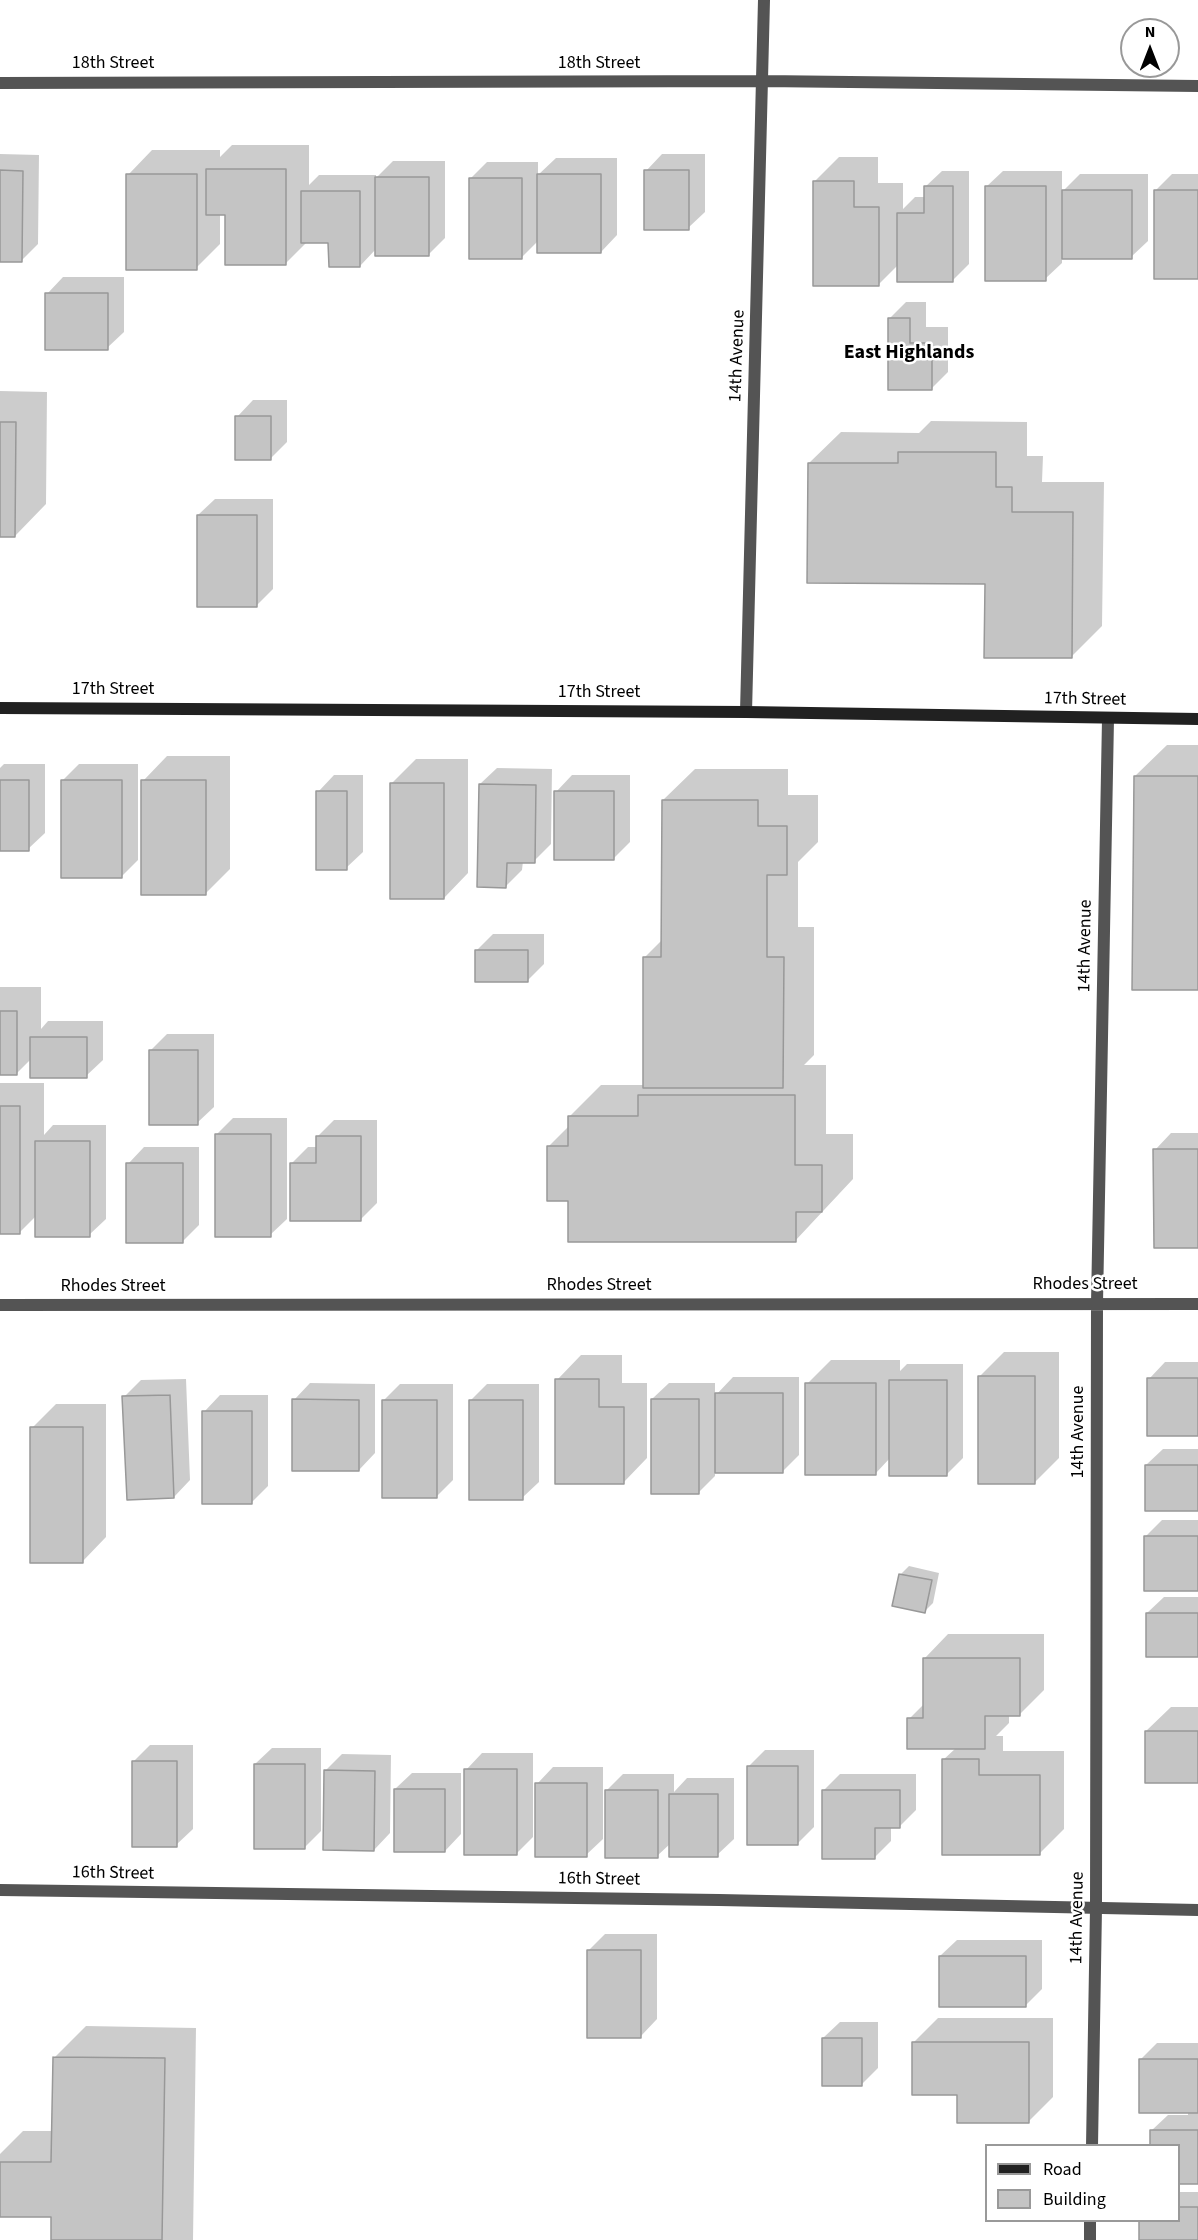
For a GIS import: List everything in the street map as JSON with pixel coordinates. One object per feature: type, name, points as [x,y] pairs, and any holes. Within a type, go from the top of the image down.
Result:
[{"type":"street","name":"14th Avenue","points":[[746,712],[764,0]]},
{"type":"street","name":"18th Street","points":[[0,82],[763,81],[1198,86]]},
{"type":"street","name":"17th Street","points":[[0,708],[746,712],[1198,720]]},
{"type":"street","name":"14th Avenue","points":[[1092,2144],[1096,1908],[1097,1303],[1108,719]]},
{"type":"street","name":"Rhodes Street","points":[[0,1305],[1198,1304]]},
{"type":"street","name":"16th Street","points":[[0,1890],[731,1900],[1198,1910]]},
{"type":"street","points":[[1090,2222],[1090,2240]]},
{"type":"building","points":[[206,169],[286,169],[286,265],[225,265],[225,215],[206,215]]},
{"type":"building","points":[[0,170],[23,171],[22,262],[0,262]]},
{"type":"building","points":[[644,170],[689,170],[689,230],[644,230]]},
{"type":"building","points":[[126,174],[197,174],[197,270],[126,270]]},
{"type":"building","points":[[537,174],[601,174],[601,253],[537,253]]},
{"type":"building","points":[[375,177],[429,177],[429,256],[375,256]]},
{"type":"building","points":[[469,178],[522,178],[522,259],[469,259]]},
{"type":"building","points":[[813,181],[854,181],[854,207],[879,207],[879,286],[813,286]]},
{"type":"building","points":[[924,186],[953,186],[953,282],[897,282],[897,213],[924,213]]},
{"type":"building","points":[[985,186],[1046,186],[1046,281],[985,281]]},
{"type":"building","points":[[1062,190],[1132,190],[1132,259],[1062,259]]},
{"type":"building","points":[[1154,190],[1198,190],[1198,279],[1154,279]]},
{"type":"building","points":[[301,191],[360,191],[360,267],[329,267],[328,243],[301,243]]},
{"type":"building","points":[[45,293],[108,293],[108,350],[45,350]]},
{"type":"building","points":[[888,318],[910,318],[910,343],[932,343],[932,390],[888,390]]},
{"type":"building","points":[[235,416],[271,416],[271,460],[235,460]]},
{"type":"building","points":[[0,422],[16,422],[15,537],[0,537]]},
{"type":"building","points":[[898,452],[996,452],[996,487],[1012,487],[1012,512],[1073,512],[1072,658],[984,658],[985,584],[807,583],[808,463],[898,463]]},
{"type":"building","points":[[197,515],[257,515],[257,607],[197,607]]},
{"type":"building","points":[[1134,776],[1198,776],[1198,990],[1132,990]]},
{"type":"building","points":[[0,780],[29,780],[29,851],[0,851]]},
{"type":"building","points":[[61,780],[122,780],[122,878],[61,878]]},
{"type":"building","points":[[141,780],[206,780],[206,895],[141,895]]},
{"type":"building","points":[[390,783],[444,783],[444,899],[390,899]]},
{"type":"building","points":[[479,784],[536,785],[535,863],[507,863],[506,888],[477,887]]},
{"type":"building","points":[[316,791],[347,791],[347,870],[316,870]]},
{"type":"building","points":[[554,791],[614,791],[614,860],[554,860]]},
{"type":"building","points":[[662,800],[758,800],[758,826],[787,826],[787,875],[767,875],[767,957],[784,957],[783,1088],[643,1088],[643,957],[661,957]]},
{"type":"building","points":[[475,950],[528,950],[528,982],[475,982]]},
{"type":"building","points":[[0,1011],[17,1011],[17,1075],[0,1075]]},
{"type":"building","points":[[30,1037],[87,1037],[87,1078],[30,1078]]},
{"type":"building","points":[[149,1050],[198,1050],[198,1125],[149,1125]]},
{"type":"building","points":[[638,1095],[795,1095],[795,1165],[822,1165],[822,1212],[796,1212],[796,1242],[568,1242],[568,1201],[547,1201],[547,1146],[568,1146],[568,1116],[638,1116]]},
{"type":"building","points":[[0,1106],[20,1106],[20,1234],[0,1234]]},
{"type":"building","points":[[215,1134],[271,1134],[271,1237],[215,1237]]},
{"type":"building","points":[[316,1136],[361,1136],[361,1221],[290,1221],[290,1163],[316,1163]]},
{"type":"building","points":[[35,1141],[90,1141],[90,1237],[35,1237]]},
{"type":"building","points":[[1153,1149],[1198,1149],[1198,1248],[1154,1248]]},
{"type":"building","points":[[126,1163],[183,1163],[183,1243],[126,1243]]},
{"type":"building","points":[[978,1376],[1035,1376],[1035,1484],[978,1484]]},
{"type":"building","points":[[1147,1378],[1198,1378],[1198,1436],[1147,1436]]},
{"type":"building","points":[[555,1379],[599,1379],[599,1407],[624,1407],[624,1484],[555,1484]]},
{"type":"building","points":[[889,1380],[947,1380],[947,1476],[889,1476]]},
{"type":"building","points":[[805,1383],[876,1383],[876,1475],[805,1475]]},
{"type":"building","points":[[715,1393],[783,1393],[783,1473],[715,1473]]},
{"type":"building","points":[[170,1395],[174,1498],[127,1500],[122,1396]]},
{"type":"building","points":[[292,1399],[359,1400],[359,1471],[292,1471]]},
{"type":"building","points":[[651,1399],[699,1399],[699,1494],[651,1494]]},
{"type":"building","points":[[382,1400],[437,1400],[437,1498],[382,1498]]},
{"type":"building","points":[[469,1400],[523,1400],[523,1500],[469,1500]]},
{"type":"building","points":[[202,1411],[252,1411],[252,1504],[202,1504]]},
{"type":"building","points":[[30,1427],[83,1427],[83,1563],[30,1563]]},
{"type":"building","points":[[1145,1465],[1198,1465],[1198,1511],[1145,1511]]},
{"type":"building","points":[[1144,1536],[1198,1536],[1198,1591],[1144,1591]]},
{"type":"building","points":[[899,1574],[932,1580],[925,1613],[892,1606]]},
{"type":"building","points":[[1146,1613],[1198,1613],[1198,1657],[1146,1657]]},
{"type":"building","points":[[923,1658],[1020,1658],[1020,1716],[985,1716],[985,1749],[907,1749],[907,1718],[923,1718]]},
{"type":"building","points":[[1145,1731],[1198,1731],[1198,1783],[1145,1783]]},
{"type":"building","points":[[942,1759],[979,1759],[979,1775],[1040,1775],[1040,1855],[942,1855]]},
{"type":"building","points":[[132,1761],[177,1761],[177,1847],[132,1847]]},
{"type":"building","points":[[254,1764],[305,1764],[305,1849],[254,1849]]},
{"type":"building","points":[[747,1766],[798,1766],[798,1845],[747,1845]]},
{"type":"building","points":[[464,1769],[517,1769],[517,1855],[464,1855]]},
{"type":"building","points":[[324,1770],[375,1771],[374,1851],[323,1850]]},
{"type":"building","points":[[535,1783],[587,1783],[587,1857],[535,1857]]},
{"type":"building","points":[[394,1789],[445,1789],[445,1852],[394,1852]]},
{"type":"building","points":[[605,1790],[658,1790],[658,1858],[605,1858]]},
{"type":"building","points":[[822,1790],[900,1790],[900,1828],[875,1828],[875,1859],[822,1859]]},
{"type":"building","points":[[669,1794],[718,1794],[718,1857],[669,1857]]},
{"type":"building","points":[[587,1950],[641,1950],[641,2038],[587,2038]]},
{"type":"building","points":[[939,1956],[1026,1956],[1026,2007],[939,2007]]},
{"type":"building","points":[[822,2038],[862,2038],[862,2086],[822,2086]]},
{"type":"building","points":[[912,2042],[1029,2042],[1029,2123],[957,2123],[957,2095],[912,2095]]},
{"type":"building","points":[[53,2057],[165,2058],[162,2240],[51,2240],[51,2217],[0,2217],[0,2162],[51,2162]]},
{"type":"building","points":[[1139,2059],[1198,2059],[1198,2113],[1139,2113]]},
{"type":"building","points":[[1150,2130],[1198,2130],[1198,2184],[1180,2184],[1180,2144],[1150,2144]]},
{"type":"building","points":[[1180,2207],[1198,2207],[1198,2240],[1139,2240],[1139,2222],[1180,2222]]},
{"type":"district","name":"East Highlands","points":[[909,354]]}]
